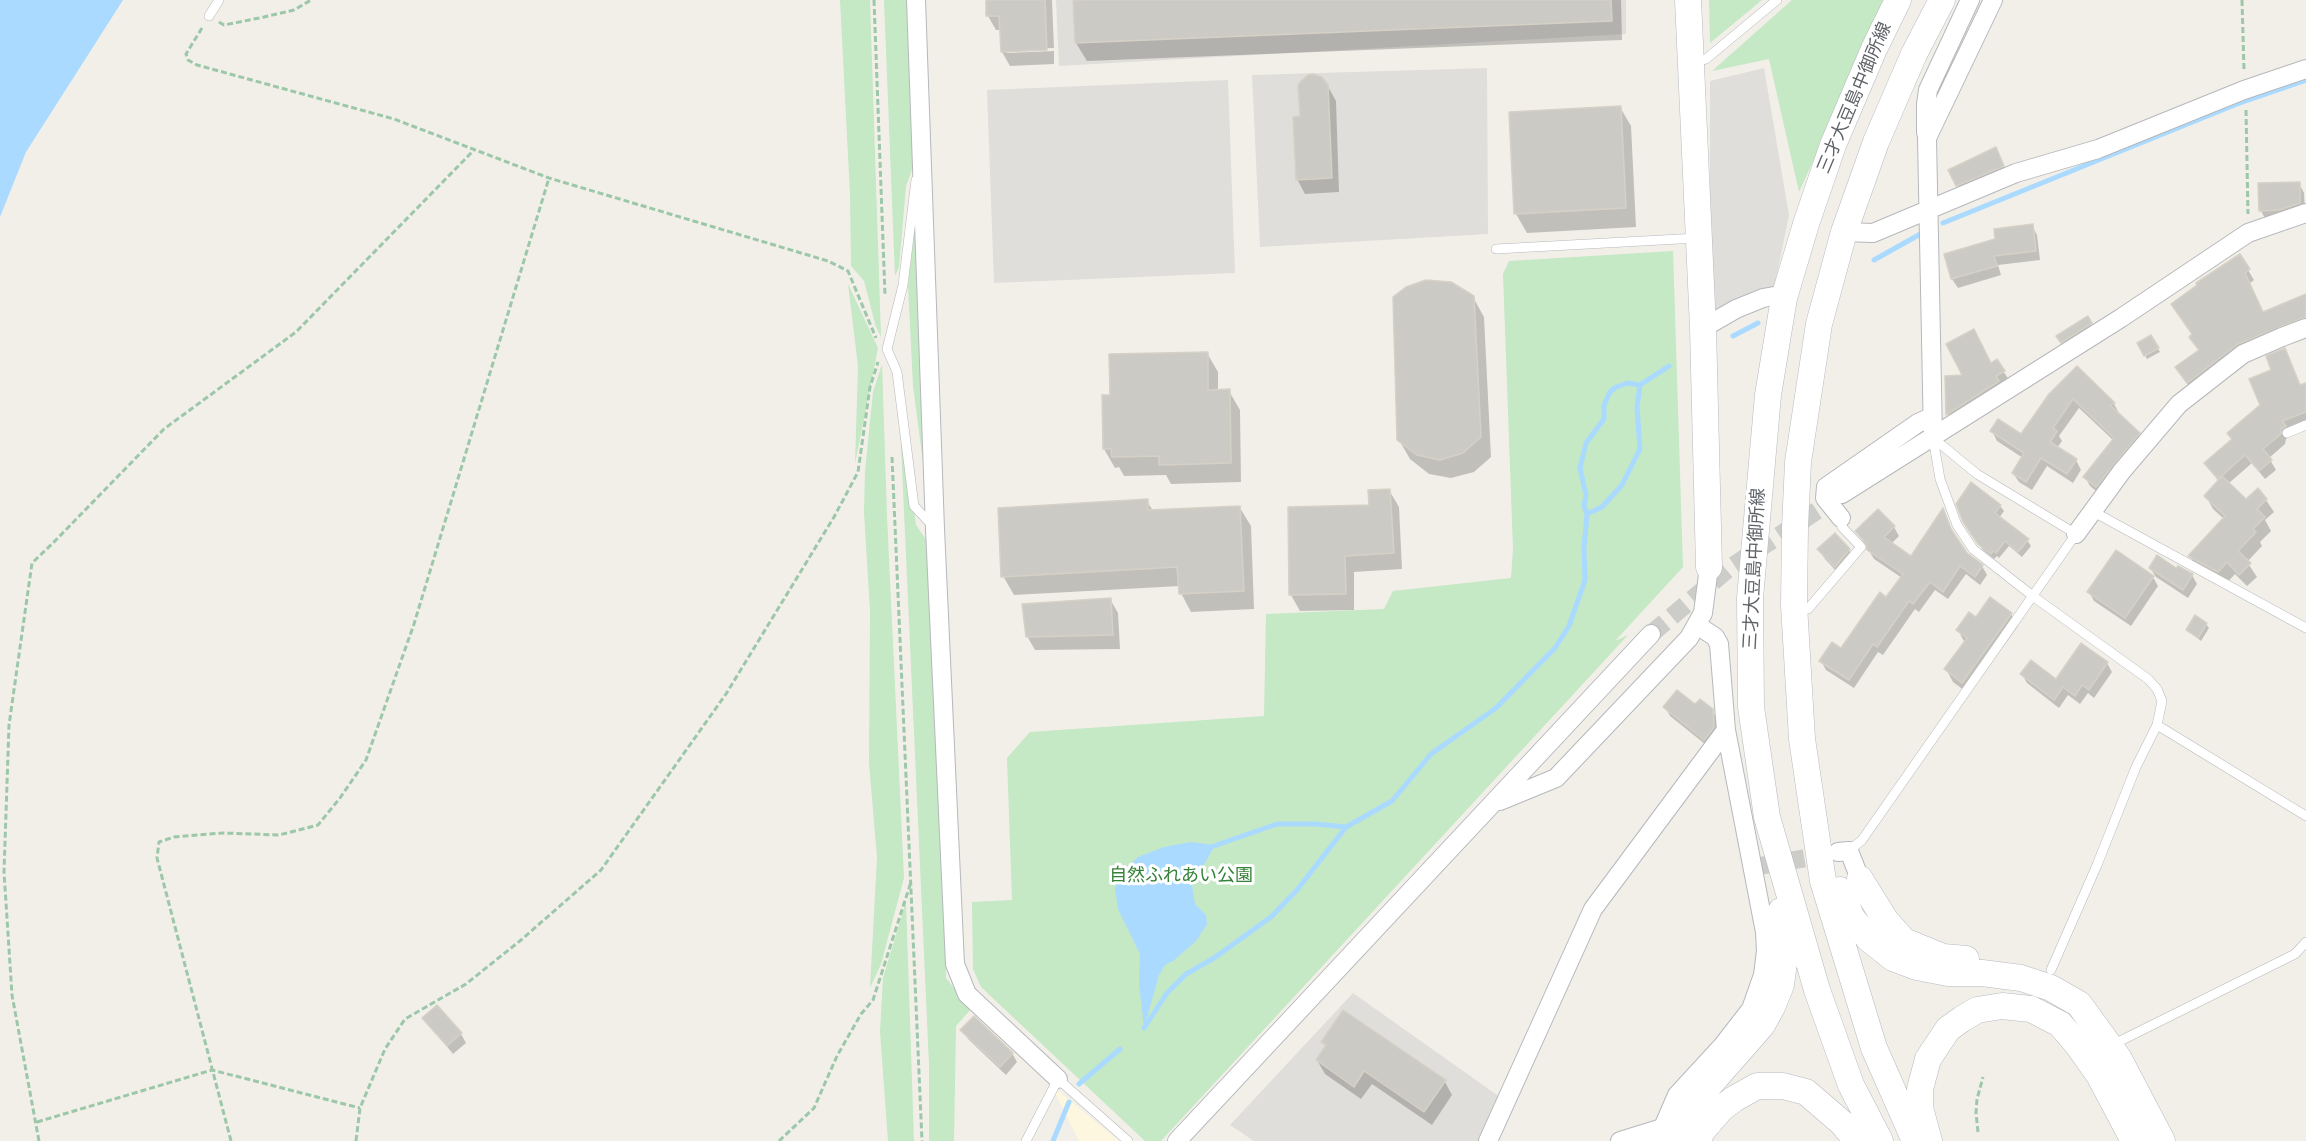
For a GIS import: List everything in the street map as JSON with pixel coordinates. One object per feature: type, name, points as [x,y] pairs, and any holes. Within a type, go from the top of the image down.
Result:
[{"type":"main road","points":[[1688,0],[1703,328],[1709,567]]},
{"type":"main road","name":"三才大豆島中御所線","points":[[1880,1141],[1851,1085],[1817,990],[1767,817],[1751,707],[1750,598],[1768,395],[1784,298],[1833,145],[1874,49],[1898,0]]},
{"type":"main road","name":"三才大豆島中御所線","points":[[1915,1141],[1871,1037],[1823,881],[1802,739],[1794,604],[1797,473],[1819,324],[1844,232],[1876,142],[1914,54],[1942,0]]},
{"type":"main road","points":[[1814,816],[1837,883],[1852,918],[1869,939],[1893,958],[1917,967],[1948,973],[1982,973],[2021,978],[2051,988],[2079,1004],[2119,1059],[2162,1141]]},
{"type":"main road","points":[[1665,1137],[1685,1120],[1698,1098],[1762,1025],[1781,985],[1785,955],[1784,931],[1767,817]]},
{"type":"main road","points":[[1860,879],[1886,921],[1904,941],[1943,957],[2051,970],[2072,980],[2087,992],[2122,1040],[2180,1141]]},
{"type":"main road","points":[[1929,1141],[1920,1108],[1920,1089],[1928,1059],[1948,1029],[1977,1010],[2002,1006],[2031,1009],[2060,1024],[2098,1075],[2134,1141]]},
{"type":"main road","points":[[1698,1141],[1702,1131],[1722,1108],[1734,1099],[1757,1086],[1783,1086],[1806,1092],[1842,1123],[1857,1141]]},
{"type":"street","points":[[916,0],[935,529],[955,964],[967,994],[1058,1079]]},
{"type":"street","points":[[1933,438],[1926,104],[1928,90],[1970,0]]},
{"type":"street","points":[[1927,138],[1993,0]]},
{"type":"street","points":[[1844,232],[1873,233],[2016,173],[2098,149],[2244,90],[2306,69]]},
{"type":"street","points":[[1842,494],[2121,318],[2248,233],[2306,213]]},
{"type":"street","points":[[1703,328],[1736,309],[1763,298],[1774,296],[1784,298]]},
{"type":"street","points":[[2076,534],[2122,471],[2179,404],[2243,354],[2306,328]]},
{"type":"street","points":[[1841,518],[1825,498],[1826,487],[1918,423],[1931,417]]},
{"type":"street","points":[[1493,804],[1556,778],[1689,638],[1697,625],[1706,601],[1709,567]]},
{"type":"street","points":[[1620,1141],[1665,1137],[1677,1095],[1741,1024],[1758,992],[1765,959],[1765,932],[1756,867],[1726,730],[1719,644],[1714,637],[1697,625]]},
{"type":"street","points":[[1177,1141],[1651,634]]},
{"type":"street","points":[[1488,1141],[1593,909],[1726,730]]},
{"type":"street","points":[[1844,852],[1860,879]]},
{"type":"lane","points":[[209,16],[219,0]]},
{"type":"lane","points":[[1690,64],[1706,59],[1777,0]]},
{"type":"lane","points":[[922,158],[914,191],[903,285],[887,349],[897,372],[914,506],[935,529]]},
{"type":"lane","points":[[1496,249],[1698,238]]},
{"type":"lane","points":[[2288,433],[2306,425]]},
{"type":"lane","points":[[1844,852],[1862,840],[2076,534],[1977,474],[1933,438]]},
{"type":"lane","points":[[1933,438],[1940,479],[1957,525],[1973,549],[2034,597],[2148,679],[2157,689],[2162,701],[2157,725],[2136,767],[2097,865],[2051,970]]},
{"type":"lane","points":[[2092,511],[2306,628]]},
{"type":"lane","points":[[1808,609],[1861,547],[1842,527],[1841,518]]},
{"type":"lane","points":[[2157,725],[2306,816]]},
{"type":"lane","points":[[2122,1040],[2295,954],[2306,942]]},
{"type":"lane","points":[[1026,1141],[1058,1079],[1128,1141]]},
{"type":"path","points":[[311,0],[294,10],[224,26],[209,16],[186,54],[188,60],[197,65],[394,119],[549,178],[828,261],[848,271],[878,343],[887,349],[880,355],[870,387],[858,472],[834,517],[726,694],[601,870],[466,984],[405,1019],[385,1049],[360,1108],[356,1141]]},
{"type":"path","points":[[874,0],[886,303]]},
{"type":"path","points":[[2242,0],[2244,90]]},
{"type":"path","points":[[2246,109],[2248,233]]},
{"type":"path","points":[[39,1141],[12,995],[4,872],[9,725],[32,563],[165,429],[296,332],[474,150]]},
{"type":"path","points":[[231,1141],[157,858],[159,842],[174,837],[213,834],[279,835],[318,825],[366,760],[414,624],[549,178]]},
{"type":"path","points":[[892,455],[922,1141]]},
{"type":"path","points":[[779,1141],[814,1108],[837,1056],[861,1014],[873,1000],[912,878]]},
{"type":"path","points":[[37,1122],[212,1070],[360,1108]]},
{"type":"path","points":[[1978,1132],[1977,1099],[1983,1077]]},
{"type":"shaded area","points":[[1056,0],[1626,0],[1626,34],[1059,66]]},
{"type":"shaded area","points":[[1487,68],[1488,234],[1260,247],[1252,75]]},
{"type":"shaded area","points":[[1764,68],[1789,215],[1774,289],[1710,314],[1710,81]]},
{"type":"shaded area","points":[[1228,80],[1235,273],[994,283],[987,90]]},
{"type":"shaded area","points":[[1353,993],[1504,1100],[1482,1141],[1254,1141],[1230,1125]]},
{"type":"shaded area","points":[[1051,1085],[1119,1141],[1079,1141]]},
{"type":"green space","points":[[840,0],[870,0],[881,337],[876,327],[864,281],[851,266],[850,194]]},
{"type":"green space","points":[[884,0],[909,0],[913,167],[906,186],[899,267],[895,276]]},
{"type":"green space","points":[[1709,0],[1762,0],[1710,43]]},
{"type":"green space","points":[[1792,0],[1887,0],[1799,192],[1769,59],[1712,71]]},
{"type":"green space","points":[[916,219],[927,493],[913,386],[908,285]]},
{"type":"green space","name":"自然ふれあい公園","points":[[1673,251],[1683,567],[1615,641],[1628,635],[1161,1141],[1145,1141],[981,987],[973,969],[972,902],[1012,900],[1007,758],[1030,732],[1264,716],[1266,614],[1384,609],[1393,591],[1511,578],[1513,549],[1503,274],[1509,261]]},
{"type":"green space","points":[[848,284],[878,348],[855,464],[858,366]]},
{"type":"green space","points":[[882,364],[904,878],[881,964],[870,988],[877,857],[869,763],[870,611],[864,512],[865,471],[873,392]]},
{"type":"green space","points":[[900,423],[903,428],[916,525],[927,541],[946,924],[946,978],[971,1009],[956,1026],[954,1141],[929,1141],[929,1064]]},
{"type":"green space","points":[[906,902],[914,1141],[888,1141],[880,1032],[883,978]]},
{"type":"water","points":[[0,0],[123,0],[26,152],[0,217]]},
{"type":"water","points":[[1191,842],[1215,845],[1192,886],[1195,904],[1206,915],[1207,924],[1196,941],[1165,965],[1159,975],[1144,1028],[1139,983],[1140,954],[1118,909],[1115,889],[1121,873],[1138,857],[1164,847]]},
{"type":"building","points":[[986,0],[1045,0],[1047,50],[1001,52],[999,16],[986,16]]},
{"type":"building","points":[[1073,0],[1611,0],[1612,21],[1075,43]]},
{"type":"building","points":[[1308,75],[1322,77],[1328,85],[1332,178],[1296,180],[1293,117],[1300,116],[1298,86]]},
{"type":"building","points":[[1621,106],[1626,208],[1514,214],[1509,112]]},
{"type":"building","points":[[1996,147],[2004,166],[1956,186],[1948,170]]},
{"type":"building","points":[[2300,182],[2300,203],[2279,210],[2259,211],[2258,183]]},
{"type":"building","points":[[2033,224],[2036,251],[1994,256],[1997,266],[1951,279],[1944,254],[1995,239],[1994,229]]},
{"type":"building","points":[[2240,254],[2250,269],[2245,273],[2263,312],[2306,294],[2306,317],[2238,344],[2187,383],[2175,367],[2199,350],[2189,337],[2192,334],[2171,304],[2197,285],[2196,283]]},
{"type":"building","points":[[1426,280],[1451,282],[1474,296],[1481,437],[1463,453],[1440,460],[1417,455],[1397,440],[1393,297],[1406,287]]},
{"type":"building","points":[[2088,316],[2092,323],[2061,343],[2056,336]]},
{"type":"building","points":[[1974,329],[1991,363],[1997,359],[2005,371],[1996,376],[1999,381],[1946,415],[1945,376],[1962,375],[1946,344]]},
{"type":"building","points":[[2151,335],[2159,348],[2144,356],[2137,343]]},
{"type":"building","points":[[2285,348],[2300,385],[2306,383],[2306,412],[2282,421],[2286,426],[2281,429],[2281,434],[2263,449],[2272,460],[2259,471],[2245,455],[2218,479],[2204,463],[2232,439],[2227,433],[2260,405],[2249,379],[2271,370],[2266,356]]},
{"type":"building","points":[[1208,352],[1208,390],[1230,389],[1231,463],[1159,465],[1159,456],[1112,457],[1111,449],[1103,449],[1102,395],[1110,395],[1109,354]]},
{"type":"building","points":[[2077,366],[2115,403],[2110,405],[2140,433],[2096,487],[2083,477],[2114,438],[2073,399],[2053,428],[2057,431],[2050,442],[2077,459],[2067,474],[2041,458],[2026,482],[2012,473],[2024,453],[1990,431],[1998,419],[2021,434],[2049,394]]},
{"type":"building","points":[[2222,476],[2246,499],[2258,488],[2267,499],[2257,509],[2265,517],[2253,529],[2256,532],[2238,551],[2251,563],[2239,575],[2227,562],[2218,572],[2188,556],[2225,516],[2204,496]]},
{"type":"building","points":[[1971,482],[2001,505],[1995,513],[2029,539],[2018,552],[2005,541],[1996,553],[1993,551],[1991,554],[1978,544],[1963,522],[1956,504]]},
{"type":"building","points":[[1390,489],[1394,553],[1345,556],[1346,594],[1289,595],[1288,507],[1369,505],[1368,490]]},
{"type":"building","points":[[1148,499],[1148,510],[1240,506],[1244,591],[1179,594],[1177,567],[1001,577],[998,508]]},
{"type":"building","points":[[1943,508],[1951,529],[1967,553],[1983,565],[1975,577],[1960,566],[1943,592],[1930,582],[1913,604],[1909,601],[1877,647],[1873,644],[1849,680],[1819,661],[1832,642],[1841,648],[1880,592],[1886,597],[1903,574],[1867,550],[1866,543],[1855,531],[1878,509],[1895,526],[1884,537],[1911,556]]},
{"type":"building","points":[[1835,533],[1850,549],[1835,567],[1817,549]]},
{"type":"building","points":[[2116,550],[2154,576],[2125,618],[2087,592]]},
{"type":"building","points":[[2157,555],[2176,568],[2178,566],[2193,574],[2183,590],[2149,568]]},
{"type":"building","points":[[1990,597],[2012,613],[1962,683],[1944,669],[1967,638],[1956,630],[1969,612],[1976,617]]},
{"type":"building","points":[[1111,598],[1113,635],[1026,637],[1022,604]]},
{"type":"building","points":[[2195,615],[2207,623],[2198,638],[2186,630]]},
{"type":"building","points":[[2081,643],[2108,662],[2089,690],[2082,685],[2075,696],[2063,687],[2054,700],[2020,674],[2031,660],[2056,679]]},
{"type":"building","points":[[1677,690],[1695,704],[1700,699],[1713,709],[1714,727],[1704,740],[1663,707]]},
{"type":"building","points":[[437,1005],[462,1033],[447,1046],[422,1018]]},
{"type":"building","points":[[1343,1010],[1446,1080],[1424,1112],[1364,1071],[1354,1087],[1316,1060],[1326,1045],[1321,1042]]},
{"type":"building","points":[[974,1016],[1013,1053],[1000,1067],[960,1030]]},
{"type":"waterway","points":[[1943,223],[2237,104],[2306,80]]},
{"type":"waterway","points":[[1874,260],[1924,232]]},
{"type":"waterway","points":[[1733,336],[1758,323]]},
{"type":"waterway","points":[[1144,1028],[1167,993],[1186,974],[1214,958],[1271,917],[1297,890],[1346,827],[1392,801],[1431,754],[1496,708],[1555,648],[1569,626],[1585,580],[1584,548],[1587,514],[1602,507],[1622,485],[1640,449],[1637,407],[1640,385],[1669,366]]},
{"type":"waterway","points":[[1587,514],[1584,506],[1586,495],[1580,468],[1586,443],[1604,419],[1604,405],[1610,392],[1628,383],[1640,385]]},
{"type":"waterway","points":[[1211,847],[1277,824],[1346,827]]},
{"type":"waterway","points":[[1079,1084],[1120,1049]]},
{"type":"waterway","points":[[1053,1141],[1069,1102]]},
{"type":"tunnel","points":[[1651,634],[1728,569],[1841,495]]},
{"type":"tunnel","points":[[1760,866],[1829,854]]}]
